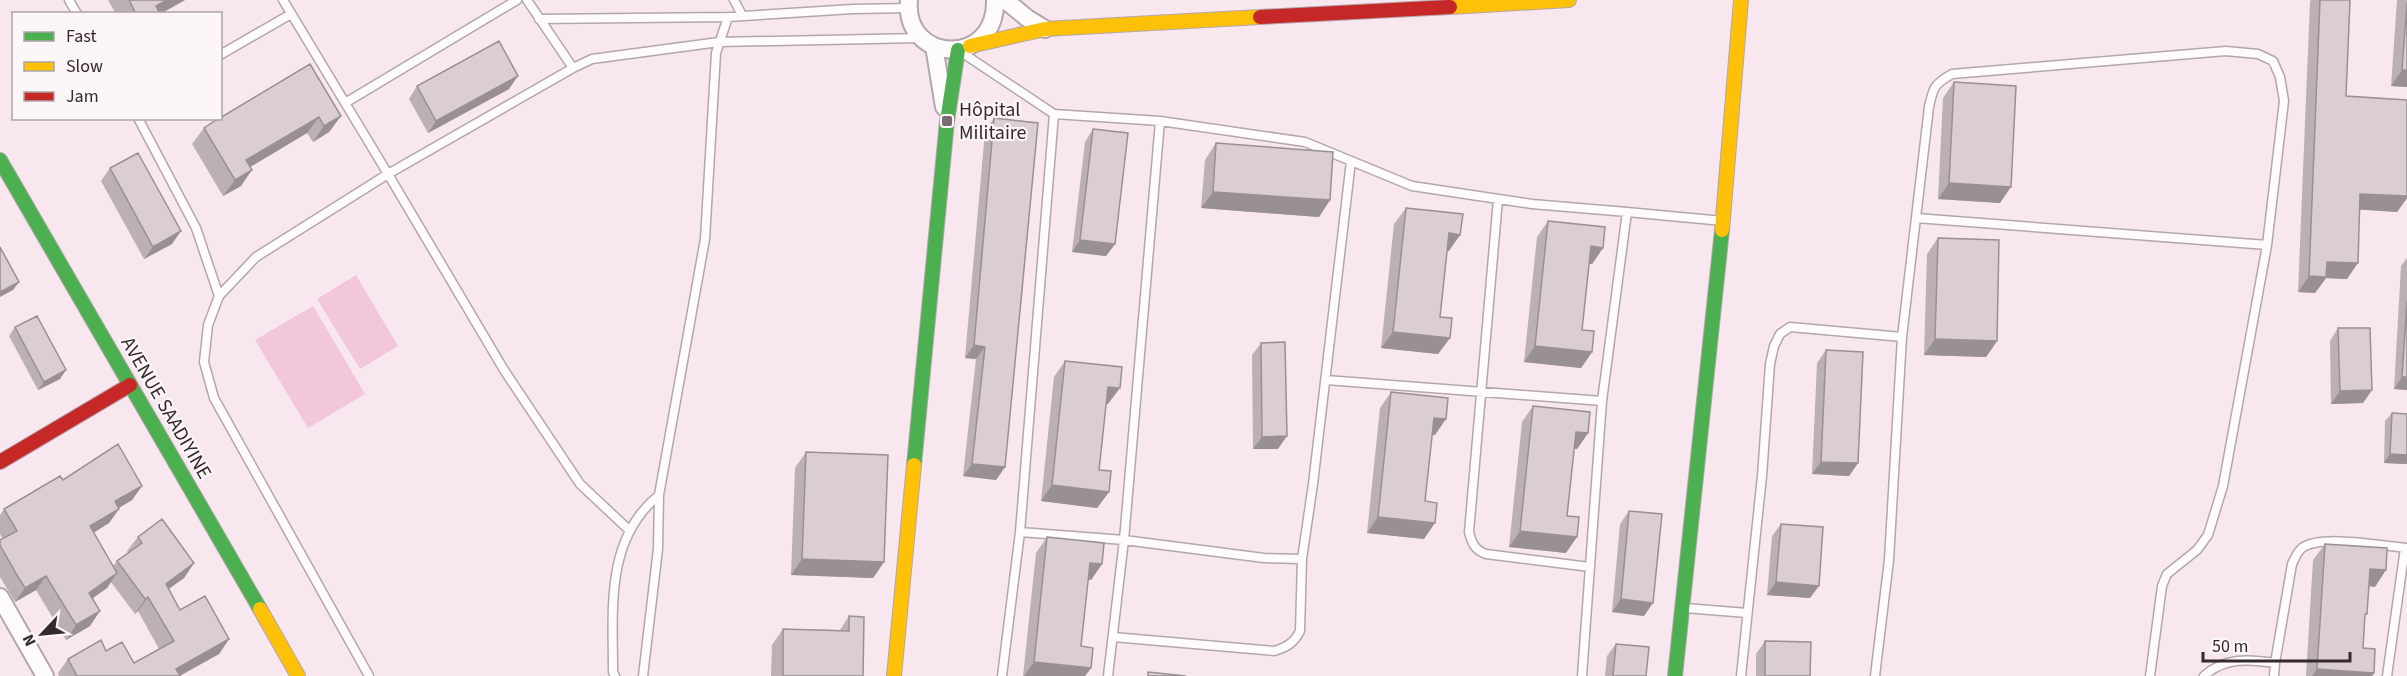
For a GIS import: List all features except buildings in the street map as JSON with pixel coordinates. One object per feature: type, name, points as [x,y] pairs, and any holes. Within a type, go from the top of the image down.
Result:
[{"type":"street","points":[[894,676],[946,120],[964,48],[987,32],[993,22],[995,0]]},
{"type":"street","points":[[1005,0],[1045,29]]},
{"type":"street","points":[[909,4],[915,29],[928,42],[941,49],[964,48],[1045,29],[1569,0]]},
{"type":"street","points":[[1675,676],[1723,221],[1741,0]]},
{"type":"street","points":[[928,42],[946,120]]},
{"type":"street","name":"AVENUE SAADIYINE","points":[[0,160],[298,676]]},
{"type":"street","points":[[0,462],[130,385]]},
{"type":"street","points":[[0,597],[45,676]]},
{"type":"lane","points":[[282,0],[504,370],[580,484],[629,530]]},
{"type":"lane","points":[[345,103],[517,0]]},
{"type":"lane","points":[[527,0],[573,68]]},
{"type":"lane","points":[[734,0],[742,15]]},
{"type":"lane","points":[[539,19],[728,17],[909,4]]},
{"type":"lane","points":[[222,54],[291,14]]},
{"type":"lane","points":[[643,676],[658,549],[659,495],[705,239],[716,53],[728,17]]},
{"type":"lane","points":[[369,676],[214,398],[204,362],[208,325],[219,296],[256,257],[388,174],[592,59],[719,42],[928,42]]},
{"type":"lane","points":[[964,48],[1054,114],[1160,121],[1305,142],[1412,186],[1498,199],[1723,221]]},
{"type":"lane","points":[[1875,676],[1889,560],[1902,336],[1933,88],[1952,74],[2226,51],[2258,54],[2274,61],[2280,77],[2284,101],[2267,245],[2223,486],[2215,517],[2208,535],[2197,549],[2167,574],[2162,585],[2150,676]]},
{"type":"lane","points":[[1002,676],[1020,532],[1054,114]]},
{"type":"lane","points":[[139,120],[196,228],[219,296]]},
{"type":"lane","points":[[1108,676],[1124,540],[1160,121]]},
{"type":"lane","points":[[1113,637],[1274,651],[1294,642],[1300,632],[1302,560],[1326,380],[1351,161]]},
{"type":"lane","points":[[1498,199],[1469,532],[1472,543],[1478,551],[1486,554],[1590,567]]},
{"type":"lane","points":[[1582,676],[1602,401],[1627,212]]},
{"type":"lane","points":[[1916,218],[2267,245]]},
{"type":"lane","points":[[1741,676],[1762,476],[1770,364],[1774,346],[1780,334],[1791,327],[1902,336]]},
{"type":"lane","points":[[1326,380],[1602,401]]},
{"type":"lane","points":[[615,676],[613,651],[616,568],[629,530],[644,507],[659,495]]},
{"type":"lane","points":[[1020,532],[1124,540],[1264,558],[1302,560]]},
{"type":"lane","points":[[2274,676],[2292,564],[2297,553],[2304,547],[2316,543],[2406,548],[2387,676]]},
{"type":"lane","points":[[1682,608],[1747,613]]},
{"type":"lane","points":[[2204,676],[2223,664],[2236,660],[2275,663]]},
{"type":"shaded area","points":[[356,275],[398,346],[360,369],[317,299]]},
{"type":"shaded area","points":[[313,306],[365,394],[308,428],[255,340]]},
{"type":"traffic: fast","points":[[914,465],[947,121],[958,50]]},
{"type":"traffic: fast","points":[[0,160],[260,609]]},
{"type":"traffic: fast","points":[[1675,676],[1722,230]]},
{"type":"traffic: slow","points":[[1450,7],[1569,0]]},
{"type":"traffic: slow","points":[[1722,230],[1741,0]]},
{"type":"traffic: slow","points":[[970,46],[1045,29],[1260,17]]},
{"type":"traffic: slow","points":[[894,676],[914,465]]},
{"type":"traffic: slow","points":[[260,609],[298,676]]},
{"type":"traffic: jam","points":[[1260,17],[1450,7]]},
{"type":"traffic: jam","points":[[0,462],[130,385]]},
{"type":"place","name":"Hôpital Militaire","points":[[947,121]]}]
